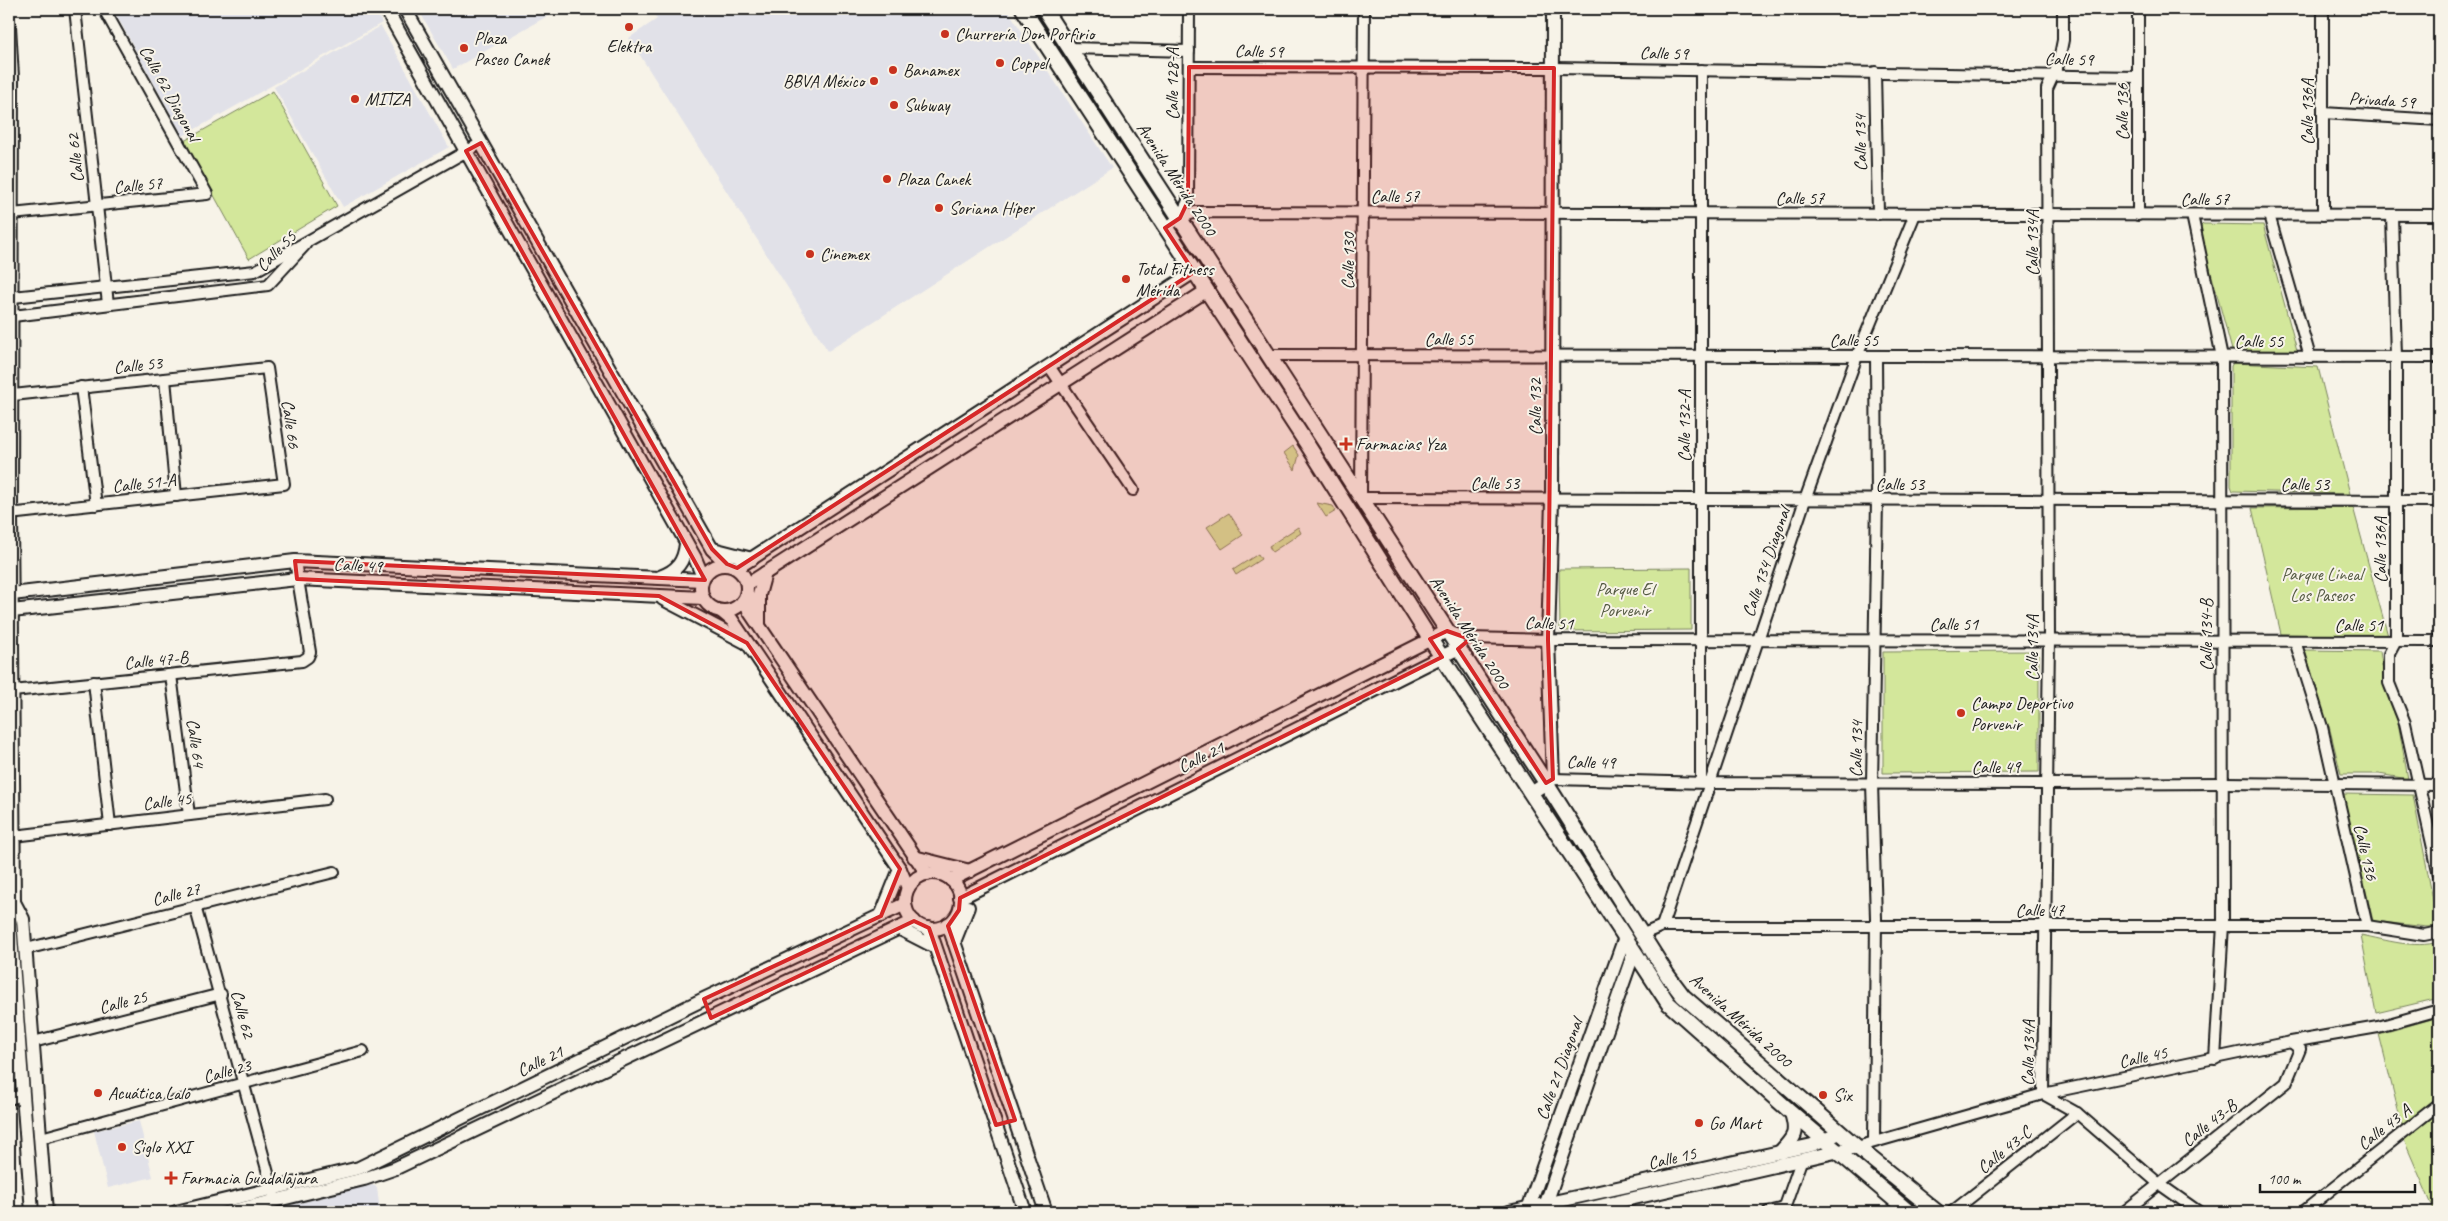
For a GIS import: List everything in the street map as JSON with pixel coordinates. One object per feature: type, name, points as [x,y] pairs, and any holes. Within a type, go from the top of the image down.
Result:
[{"type":"main road","name":"Avenida Mérida 2000","points":[[1023,9],[1348,507],[1430,639],[1668,1003],[1792,1113],[1909,1212]]},
{"type":"main road","name":"Avenida Mérida 2000","points":[[1044,9],[1447,630],[1549,781],[1641,935],[1683,996],[1840,1133],[1937,1212]]},
{"type":"main road","points":[[1781,1152],[1794,1138],[1796,1130],[1792,1113]]},
{"type":"street","name":"Calle 62","points":[[75,9],[108,304]]},
{"type":"street","name":"Calle 62 Diagonal","points":[[104,9],[207,194]]},
{"type":"street","points":[[386,9],[686,544],[702,578],[701,591],[703,598],[707,604],[721,611],[732,620],[900,869],[908,888]]},
{"type":"street","points":[[405,9],[712,549],[746,578],[749,611],[927,874]]},
{"type":"street","name":"Calle 128-A","points":[[1180,218],[1188,200],[1189,9]]},
{"type":"street","name":"Calle 130","points":[[1361,498],[1365,212],[1364,9]]},
{"type":"street","name":"Calle 132","points":[[1549,781],[1548,640],[1552,500],[1553,356],[1553,9]]},
{"type":"street","name":"Calle 134A","points":[[2062,9],[2063,40],[2058,65],[2052,74],[2047,89],[2049,641],[2043,1094],[2076,1113],[2158,1183],[2199,1212]]},
{"type":"street","name":"Calle 136","points":[[2138,9],[2138,215]]},
{"type":"street","name":"Calle 136A","points":[[2323,9],[2323,215]]},
{"type":"street","points":[[9,26],[12,77],[11,272],[13,297],[10,511],[12,612],[10,632],[11,769],[14,836],[14,902],[9,923],[13,1016],[23,1095],[32,1212]]},
{"type":"street","points":[[1069,48],[1189,52]]},
{"type":"street","name":"Calle 59","points":[[1189,67],[1554,68],[2052,74],[2138,77]]},
{"type":"street","name":"Calle 132-A","points":[[1701,70],[1700,640],[1705,782]]},
{"type":"street","name":"Calle 134","points":[[1875,72],[1878,214]]},
{"type":"street","name":"Privada 59","points":[[2323,113],[2439,120]]},
{"type":"street","points":[[313,236],[481,143]]},
{"type":"street","name":"Calle 57","points":[[12,214],[207,194]]},
{"type":"street","name":"Calle 57","points":[[1165,228],[1180,218],[1196,212],[2439,215]]},
{"type":"street","name":"Calle 134 Diagonal","points":[[1662,926],[1705,782],[1805,500],[1857,356],[1915,214]]},
{"type":"street","name":"Calle 134-B","points":[[2192,215],[2222,357],[2221,641],[2224,783],[2222,925],[2214,1059]]},
{"type":"street","points":[[2269,215],[2310,357]]},
{"type":"street","name":"Calle 136A","points":[[2392,215],[2396,357],[2396,641],[2389,654],[2389,683],[2405,723],[2417,785],[2439,875]]},
{"type":"street","name":"Calle 55","points":[[13,297],[255,271],[313,236]]},
{"type":"street","name":"Calle 55","points":[[13,316],[268,285],[313,236]]},
{"type":"street","points":[[702,578],[713,567],[732,566],[752,559],[1194,272]]},
{"type":"street","points":[[721,611],[734,609],[744,600],[747,589],[765,573],[1206,291]]},
{"type":"street","name":"Calle 55","points":[[1269,355],[2049,358],[2439,357]]},
{"type":"street","name":"Calle 134","points":[[1874,1141],[1875,926],[1872,783],[1877,500],[1876,356]]},
{"type":"street","points":[[589,370],[605,361]]},
{"type":"street","points":[[1049,366],[1133,490]]},
{"type":"street","name":"Calle 53","points":[[13,395],[267,368]]},
{"type":"street","name":"Calle 66","points":[[267,368],[284,484]]},
{"type":"street","points":[[165,379],[176,496]]},
{"type":"street","points":[[81,387],[96,505]]},
{"type":"street","name":"Calle 51-A","points":[[10,511],[18,514],[284,484]]},
{"type":"street","points":[[1348,507],[1361,498]]},
{"type":"street","name":"Calle 53","points":[[1361,498],[2439,501]]},
{"type":"street","points":[[657,578],[677,569],[682,562],[686,544]]},
{"type":"street","points":[[712,549],[752,559]]},
{"type":"street","points":[[295,561],[297,580]]},
{"type":"street","name":"Calle 49","points":[[12,594],[295,561],[657,578],[702,578]]},
{"type":"street","points":[[487,589],[490,571]]},
{"type":"street","points":[[759,626],[759,595],[765,573]]},
{"type":"street","points":[[144,579],[146,596]]},
{"type":"street","name":"Calle 49","points":[[12,612],[297,580],[703,598]]},
{"type":"street","name":"Calle 47-B","points":[[11,694],[94,682],[302,661],[308,657],[310,652],[297,580]]},
{"type":"street","points":[[659,596],[747,643]]},
{"type":"street","name":"Calle 51","points":[[1447,630],[1469,638],[1548,640],[2439,641]]},
{"type":"street","name":"Calle 21","points":[[951,880],[1447,630]]},
{"type":"street","points":[[1459,648],[1469,638]]},
{"type":"street","name":"Calle 136","points":[[2295,641],[2322,727],[2367,926]]},
{"type":"street","name":"Calle 21","points":[[960,898],[1459,648]]},
{"type":"street","name":"Calle 64","points":[[170,674],[189,815]]},
{"type":"street","points":[[94,682],[110,825]]},
{"type":"street","points":[[818,748],[834,738]]},
{"type":"street","points":[[1188,761],[1197,778]]},
{"type":"street","points":[[1531,793],[1549,781]]},
{"type":"street","name":"Calle 49","points":[[1549,781],[2439,785]]},
{"type":"street","name":"Calle 45","points":[[14,836],[325,799]]},
{"type":"street","points":[[914,857],[970,870]]},
{"type":"street","points":[[881,916],[900,869]]},
{"type":"street","name":"Calle 27","points":[[26,949],[334,872]]},
{"type":"street","points":[[936,873],[951,880],[956,886],[960,898],[959,910],[948,924],[929,928],[914,921],[905,904],[908,888],[919,876],[927,874],[936,873]]},
{"type":"street","points":[[954,942],[974,890]]},
{"type":"street","points":[[14,902],[23,919],[46,1212]]},
{"type":"street","name":"Calle 21","points":[[228,1212],[359,1168],[905,904]]},
{"type":"street","name":"Calle 62","points":[[195,906],[274,1195]]},
{"type":"street","points":[[9,923],[23,919]]},
{"type":"street","name":"Calle 21","points":[[176,1212],[364,1179],[396,1168],[914,921]]},
{"type":"street","points":[[948,924],[1046,1212]]},
{"type":"street","name":"Calle 47","points":[[1641,935],[1662,926],[2367,926],[2424,935],[2439,932]]},
{"type":"street","points":[[898,928],[935,947]]},
{"type":"street","points":[[929,928],[1025,1212]]},
{"type":"street","name":"Calle 21 Diagonal","points":[[1528,1210],[1625,937]]},
{"type":"street","name":"Calle 21 Diagonal","points":[[1545,1208],[1634,952]]},
{"type":"street","name":"Calle 25","points":[[33,1042],[220,994]]},
{"type":"street","points":[[704,1000],[711,1018]]},
{"type":"street","name":"Calle 45","points":[[1857,1147],[2043,1094],[2291,1042],[2378,1027],[2439,1010]]},
{"type":"street","name":"Calle 43-B","points":[[2124,1212],[2158,1183],[2286,1083],[2300,1049],[2291,1042]]},
{"type":"street","name":"Calle 23","points":[[41,1138],[362,1051]]},
{"type":"street","points":[[532,1084],[540,1100]]},
{"type":"street","points":[[9,1099],[23,1095]]},
{"type":"street","name":"Calle 43 A","points":[[2302,1212],[2439,1104]]},
{"type":"street","name":"Calle 43-C","points":[[1952,1212],[2076,1113]]},
{"type":"street","points":[[996,1125],[1015,1120]]},
{"type":"street","name":"Calle 15","points":[[1509,1212],[1545,1208],[1781,1152],[1824,1140],[1840,1133]]},
{"type":"street","name":"Calle 15","points":[[1573,1212],[1857,1147]]},
{"type":"street","points":[[1768,1212],[1784,1210],[1801,1161]]},
{"type":"highlighted area","points":[[1189,67],[1554,68],[1548,640],[1553,779],[1546,783],[1458,649],[1470,639],[1447,631],[1430,639],[1442,657],[960,898],[959,910],[948,926],[1015,1120],[996,1125],[929,928],[914,921],[711,1018],[704,999],[881,916],[900,869],[747,643],[659,596],[297,579],[295,561],[705,580],[466,151],[481,143],[712,549],[727,564],[737,568],[1194,272],[1165,228],[1180,218],[1188,201]]},
{"type":"shaded area","points":[[113,9],[374,9],[382,23],[183,136]]},
{"type":"shaded area","name":"Plaza Paseo Canek","points":[[418,9],[560,9],[453,69]]},
{"type":"shaded area","name":"Plaza Canek","points":[[651,9],[1007,9],[1112,168],[828,351],[629,38],[657,19]]},
{"type":"shaded area","name":"MITZA","points":[[381,26],[449,147],[343,207],[274,87]]},
{"type":"shaded area","name":"Siglo XXI","points":[[139,1121],[153,1177],[108,1188],[94,1131]]},
{"type":"shaded area","points":[[372,1185],[377,1187],[380,1212],[264,1212]]},
{"type":"green space","points":[[273,91],[337,206],[249,259],[184,141]]},
{"type":"green space","points":[[2203,224],[2263,225],[2298,354],[2233,354],[2199,228]]},
{"type":"green space","points":[[2233,363],[2318,367],[2350,494],[2233,491],[2231,486],[2231,366]]},
{"type":"green space","points":[[1293,446],[1299,455],[1295,470],[1284,453]]},
{"type":"green space","points":[[1317,503],[1333,506],[1336,511],[1326,517]]},
{"type":"green space","name":"Parque Lineal Los Paseos","points":[[2353,507],[2388,636],[2281,634],[2252,508]]},
{"type":"green space","points":[[1229,513],[1243,535],[1222,549],[1207,527]]},
{"type":"green space","points":[[1298,527],[1301,533],[1272,552],[1269,546]]},
{"type":"green space","points":[[1258,554],[1261,559],[1236,575],[1233,570]]},
{"type":"green space","name":"Parque El Porvenir","points":[[1691,568],[1691,630],[1560,631],[1559,569]]},
{"type":"green space","name":"Parque Lineal Los Paseos","points":[[2305,650],[2380,651],[2385,685],[2398,722],[2408,779],[2379,774],[2341,774],[2329,726],[2327,726]]},
{"type":"green space","name":"Campo Deportivo Porvenir","points":[[2035,651],[2039,655],[2039,772],[1883,773],[1883,652]]},
{"type":"green space","points":[[2343,794],[2413,795],[2438,926],[2427,927],[2373,921]]},
{"type":"green space","points":[[2361,935],[2420,945],[2439,942],[2439,998],[2376,1013]]},
{"type":"green space","points":[[2439,1017],[2439,1096],[2402,1126],[2379,1034]]},
{"type":"green space","points":[[2439,1112],[2439,1212],[2435,1212],[2404,1140]]},
{"type":"place","name":"Elektra","points":[[629,27]]},
{"type":"place","name":"Churrería Don Porfirio","points":[[945,34]]},
{"type":"place","name":"Plaza Paseo Canek","points":[[464,48]]},
{"type":"place","name":"Coppel","points":[[1000,63]]},
{"type":"place","name":"Banamex","points":[[893,70]]},
{"type":"place","name":"BBVA México","points":[[874,81]]},
{"type":"place","name":"MITZA","points":[[355,99]]},
{"type":"place","name":"Subway","points":[[894,105]]},
{"type":"place","name":"Plaza Canek","points":[[887,179]]},
{"type":"place","name":"Soriana Híper","points":[[939,208]]},
{"type":"place","name":"Cinemex","points":[[810,254]]},
{"type":"place","name":"Total Fitness Mérida","points":[[1126,279]]},
{"type":"place","name":"Farmacias Yza","points":[[1346,444]]},
{"type":"place","name":"Campo Deportivo Porvenir","points":[[1961,713]]},
{"type":"place","name":"Acuática Lalo","points":[[98,1093]]},
{"type":"place","name":"Six","points":[[1823,1095]]},
{"type":"place","name":"Go Mart","points":[[1699,1123]]},
{"type":"place","name":"Siglo XXI","points":[[122,1147]]},
{"type":"place","name":"Farmacia Guadalajara","points":[[171,1178]]}]
